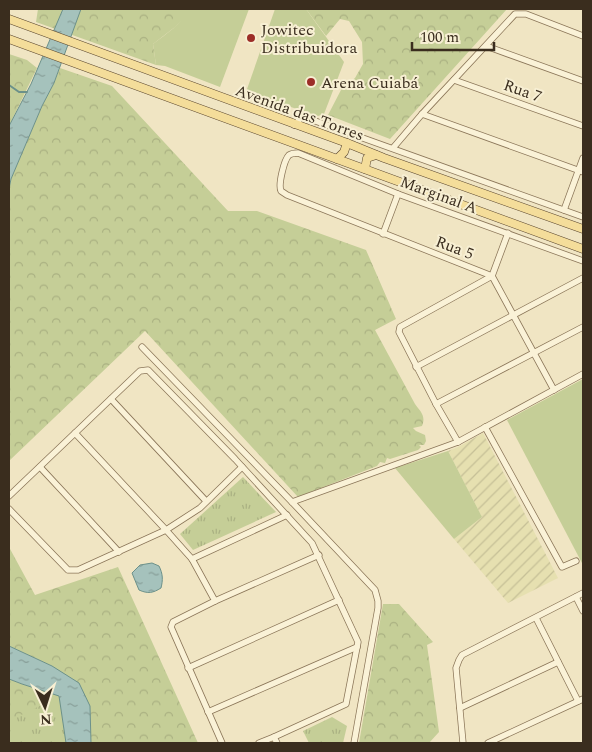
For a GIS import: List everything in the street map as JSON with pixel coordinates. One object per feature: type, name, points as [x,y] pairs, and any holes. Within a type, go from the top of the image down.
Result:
[{"type":"main road","name":"Avenida das Torres","points":[[9,19],[294,125],[583,229]]},
{"type":"main road","name":"Avenida das Torres","points":[[10,39],[583,249]]},
{"type":"main road","points":[[337,159],[347,143]]},
{"type":"main road","points":[[364,169],[367,158],[376,154]]},
{"type":"street","points":[[393,148],[512,17],[526,14],[583,36]]},
{"type":"street","points":[[486,46],[583,81]]},
{"type":"street","name":"Rua 7","points":[[454,80],[583,126]]},
{"type":"street","points":[[422,114],[581,171]]},
{"type":"street","points":[[294,125],[301,118],[307,118],[583,217]]},
{"type":"street","name":"Marginal A","points":[[287,195],[281,192],[279,184],[288,156],[298,153],[398,194],[583,261]]},
{"type":"street","points":[[564,210],[581,171],[583,158]]},
{"type":"street","points":[[383,234],[398,194]]},
{"type":"street","name":"Rua 5","points":[[287,195],[492,276]]},
{"type":"street","points":[[458,442],[416,367],[400,332],[400,327],[492,276],[508,233]]},
{"type":"street","points":[[492,276],[554,390]]},
{"type":"street","points":[[416,367],[583,278]]},
{"type":"street","points":[[436,404],[583,327]]},
{"type":"street","points":[[142,347],[370,584],[377,598],[378,608],[354,743]]},
{"type":"street","points":[[9,496],[140,370],[148,370],[312,543],[358,642],[346,704],[259,743]]},
{"type":"street","points":[[292,502],[458,442],[583,374]]},
{"type":"street","points":[[111,399],[206,501]]},
{"type":"street","points":[[485,427],[562,568],[576,560]]},
{"type":"street","points":[[76,433],[192,559],[215,601]]},
{"type":"street","points":[[40,467],[119,552]]},
{"type":"street","points":[[9,509],[68,570],[78,570],[166,530],[200,508],[242,467]]},
{"type":"street","points":[[192,559],[287,515]]},
{"type":"street","points":[[222,743],[171,628],[173,622],[215,601],[319,555]]},
{"type":"street","points":[[463,743],[456,668],[458,660],[462,655],[583,593]]},
{"type":"street","points":[[576,597],[583,611]]},
{"type":"street","points":[[188,668],[339,600]]},
{"type":"street","points":[[488,743],[581,700],[558,662],[536,618]]},
{"type":"street","points":[[208,712],[357,647]]},
{"type":"street","points":[[460,708],[558,662]]},
{"type":"street","points":[[274,736],[277,743]]},
{"type":"shaded area","points":[[483,433],[558,578],[508,603],[454,539],[482,517],[448,451]]},
{"type":"green space","points":[[38,9],[193,9],[175,27],[153,44],[156,65],[36,22]]},
{"type":"green space","points":[[188,9],[249,9],[220,87],[165,66],[156,65],[153,44],[178,24]]},
{"type":"green space","points":[[275,9],[306,9],[344,62],[324,114],[318,116],[246,92]]},
{"type":"green space","points":[[306,9],[507,9],[390,139],[328,115],[342,88],[355,78],[363,64],[362,42],[349,21],[340,19],[326,36]]},
{"type":"green space","points":[[9,54],[27,60],[37,68],[9,126]]},
{"type":"green space","points":[[60,68],[112,86],[228,211],[257,211],[366,250],[396,319],[375,330],[422,414],[422,426],[413,428],[425,435],[426,441],[424,445],[419,445],[421,447],[418,450],[390,459],[387,458],[385,463],[380,462],[377,466],[298,497],[145,331],[9,461],[9,189],[11,179]]},
{"type":"green space","points":[[583,379],[583,565],[507,420]]},
{"type":"green space","points":[[448,451],[482,517],[454,539],[395,468]]},
{"type":"green space","points":[[243,477],[276,512],[193,550],[180,534]]},
{"type":"green space","points":[[9,547],[35,595],[118,567],[198,743],[91,743],[90,706],[52,666],[9,646]]},
{"type":"green space","points":[[383,604],[399,604],[433,642],[427,645],[439,732],[429,743],[359,743]]},
{"type":"green space","points":[[9,679],[60,696],[66,743],[9,734]]},
{"type":"green space","points":[[60,696],[66,743],[9,743],[9,721]]},
{"type":"green space","points":[[332,717],[347,726],[343,743],[309,743],[303,731]]},
{"type":"water","points":[[63,9],[81,9],[54,83],[42,106],[11,179],[9,189],[9,126],[31,84]]},
{"type":"water","points":[[152,563],[159,566],[162,577],[161,588],[150,592],[139,590],[132,573],[140,565]]},
{"type":"water","points":[[9,646],[52,666],[79,683],[90,706],[91,743],[66,743],[59,696],[9,679]]},
{"type":"waterway","points":[[9,85],[19,92],[27,92]]},
{"type":"place","name":"Jowitec Distribuidora","points":[[251,38]]},
{"type":"place","name":"Arena Cuiabá","points":[[311,82]]}]
